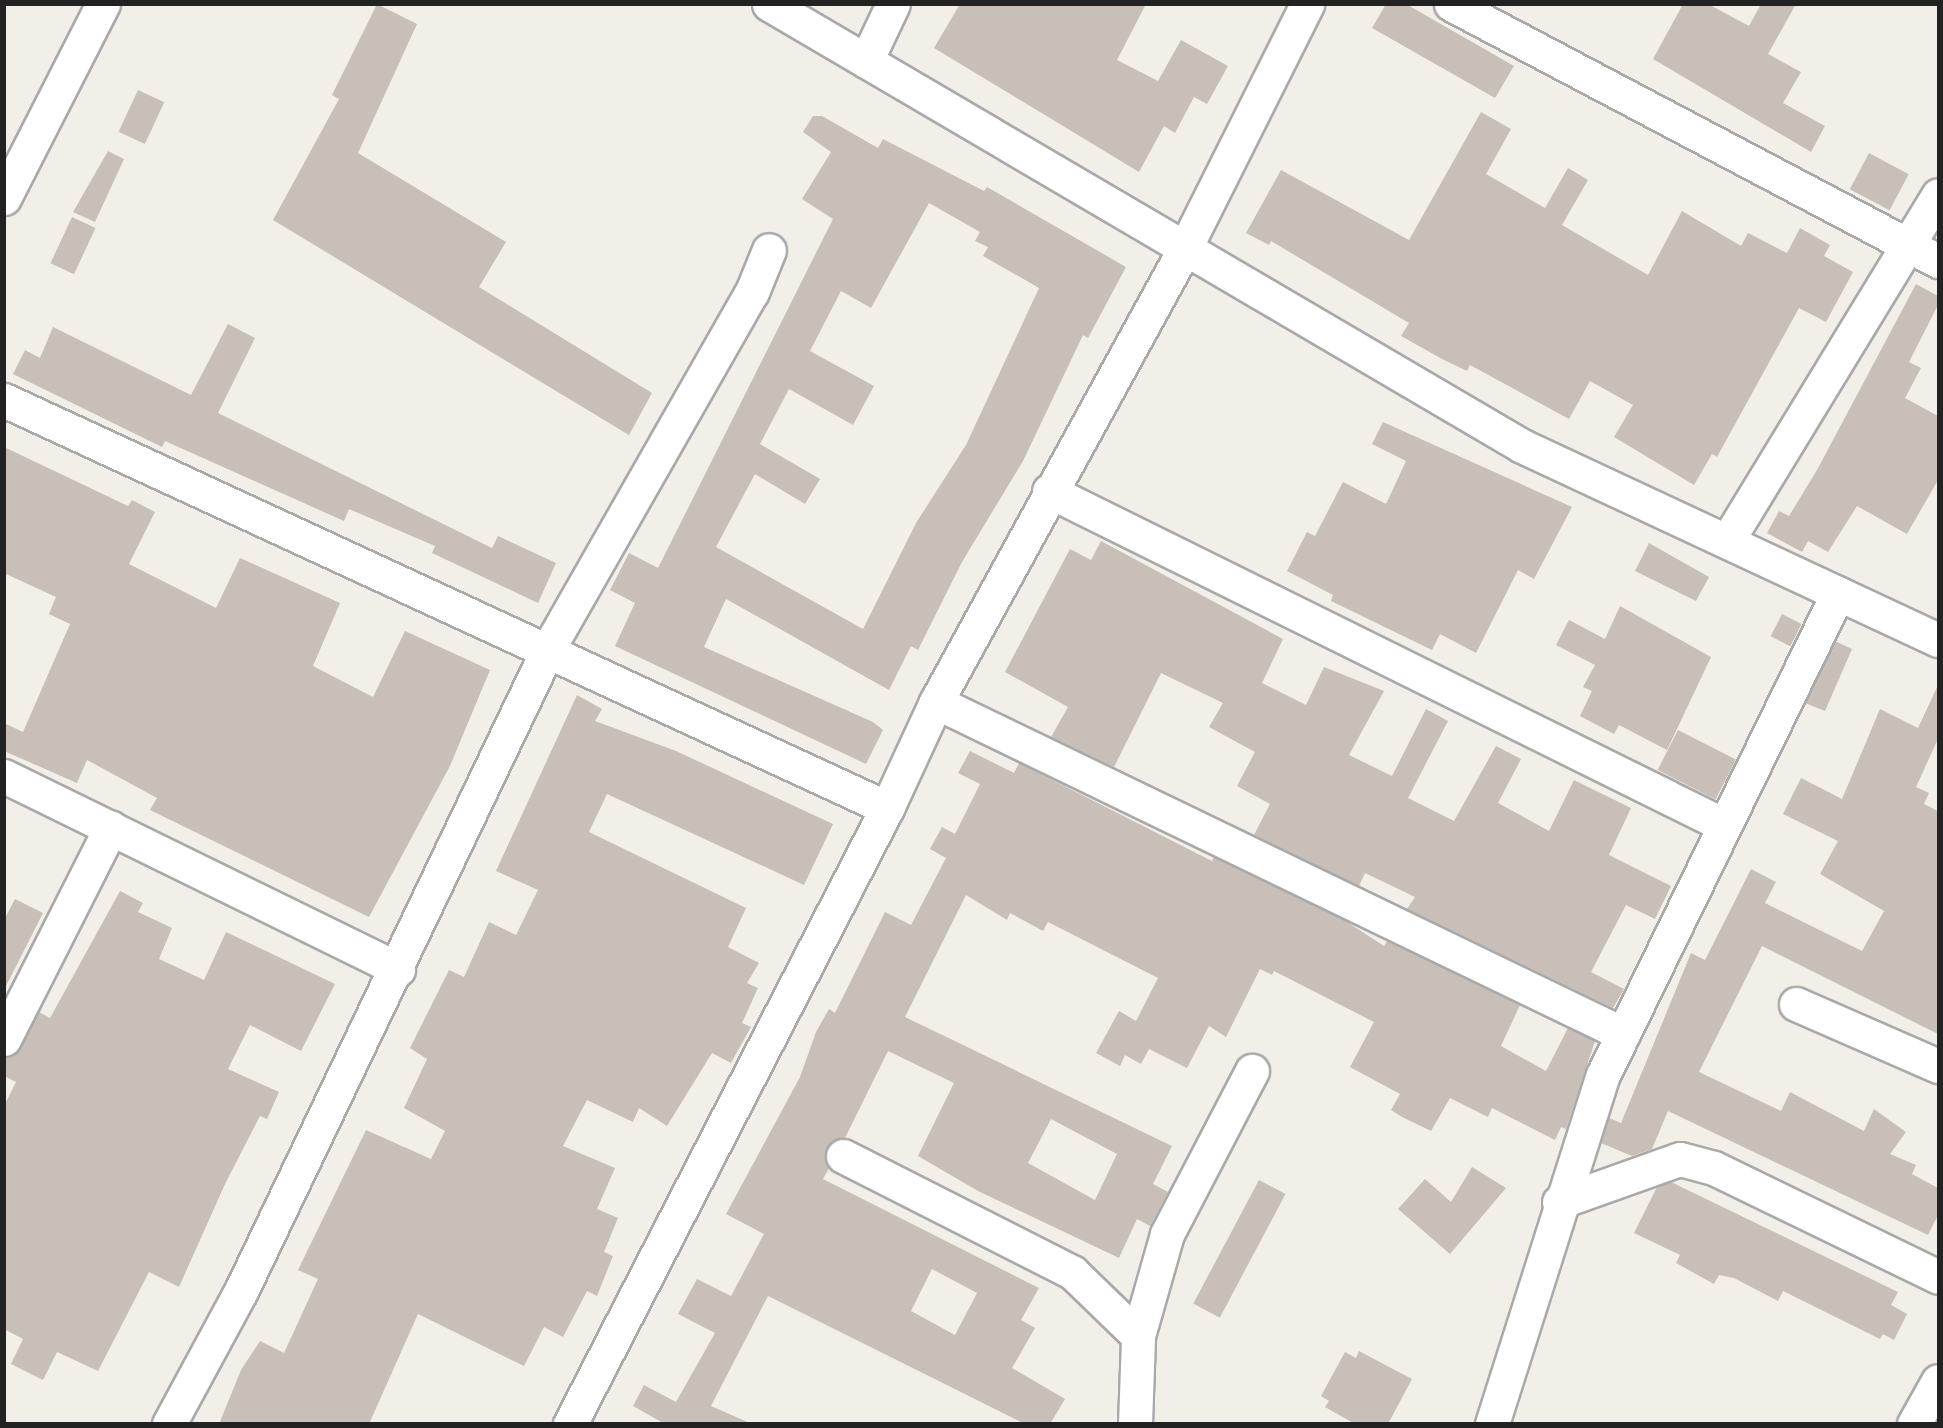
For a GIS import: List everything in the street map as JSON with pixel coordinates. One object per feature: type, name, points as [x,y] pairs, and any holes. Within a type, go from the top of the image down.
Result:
[{"type":"street","points":[[8,186],[103,4]]},
{"type":"street","points":[[769,4],[1522,446],[1938,640]]},
{"type":"street","points":[[866,61],[893,4]]},
{"type":"street","points":[[570,1424],[887,808],[936,702],[1049,491],[1185,248],[1307,4]]},
{"type":"street","points":[[1451,4],[1938,261]]},
{"type":"street","points":[[1727,542],[1909,247],[1938,195]]},
{"type":"street","points":[[169,1424],[241,1291],[398,969],[548,650],[752,292],[769,250]]},
{"type":"street","points":[[4,400],[887,808]]},
{"type":"street","points":[[1049,491],[1724,825]]},
{"type":"street","points":[[1491,1424],[1559,1202],[1623,1034],[1838,593]]},
{"type":"street","points":[[936,702],[1623,1034]]},
{"type":"street","points":[[4,776],[398,969]]},
{"type":"street","points":[[4,1039],[111,827]]},
{"type":"street","points":[[1796,1004],[1938,1066]]},
{"type":"street","points":[[1135,1424],[1138,1336],[1167,1234],[1252,1071]]},
{"type":"street","points":[[843,1156],[1072,1272],[1138,1336]]},
{"type":"street","points":[[1559,1202],[1680,1159],[1714,1168],[1938,1277]]},
{"type":"street","points":[[1914,1424],[1938,1384]]},
{"type":"building","points":[[377,4],[417,24],[358,153],[506,242],[479,287],[652,393],[629,435],[273,220],[339,99],[332,95]]},
{"type":"building","points":[[960,4],[1146,4],[1117,60],[1158,81],[1181,40],[1228,66],[1207,104],[1194,97],[1175,133],[1164,126],[1139,172],[934,48]]},
{"type":"building","points":[[1386,4],[1406,4],[1514,66],[1495,98],[1372,28]]},
{"type":"building","points":[[1683,4],[1708,4],[1749,26],[1761,4],[1796,4],[1768,54],[1801,72],[1783,103],[1825,126],[1811,152],[1653,59]]},
{"type":"building","points":[[138,90],[164,102],[145,144],[119,132]]},
{"type":"building","points":[[1481,112],[1511,129],[1486,174],[1545,208],[1568,168],[1588,180],[1562,225],[1648,275],[1682,211],[1741,246],[1748,233],[1787,253],[1800,228],[1830,245],[1824,256],[1853,272],[1826,322],[1799,308],[1717,457],[1712,454],[1694,485],[1614,437],[1633,405],[1590,381],[1569,419],[1470,365],[1467,371],[1401,336],[1409,323],[1271,241],[1269,245],[1246,233],[1281,170],[1409,240]]},
{"type":"building","points":[[813,116],[822,116],[878,148],[883,139],[984,191],[987,187],[1126,267],[1088,338],[1083,335],[1023,461],[962,562],[918,650],[911,646],[889,690],[726,599],[704,647],[873,722],[883,730],[866,764],[615,646],[635,603],[610,590],[629,553],[658,568],[833,219],[802,199],[831,152],[803,132]],"holes":[[[929,203],[980,232],[975,241],[988,247],[983,256],[1039,288],[966,445],[916,523],[863,629],[716,547],[755,474],[805,504],[820,479],[760,444],[789,389],[853,425],[874,386],[810,351],[841,291],[871,308]]]},
{"type":"building","points":[[108,151],[124,159],[95,222],[73,212]]},
{"type":"building","points":[[1869,153],[1909,174],[1889,210],[1850,189]]},
{"type":"building","points":[[72,217],[96,228],[74,274],[50,263]]},
{"type":"building","points":[[1916,284],[1938,296],[1938,305],[1909,362],[1921,368],[1905,398],[1938,416],[1938,480],[1907,534],[1857,506],[1828,552],[1808,541],[1802,552],[1767,533],[1779,511],[1789,516],[1817,470]]},
{"type":"building","points":[[228,324],[255,338],[218,413],[492,548],[498,536],[556,563],[538,603],[432,553],[435,546],[349,509],[344,521],[165,441],[162,447],[13,374],[25,350],[40,358],[53,327],[191,395]]},
{"type":"building","points":[[1383,422],[1572,507],[1534,579],[1518,570],[1476,653],[1440,634],[1432,650],[1331,601],[1333,595],[1287,571],[1307,532],[1315,536],[1343,482],[1386,504],[1406,461],[1372,444]]},
{"type":"building","points":[[4,447],[128,506],[132,500],[155,512],[129,564],[216,608],[240,558],[340,603],[313,666],[373,697],[405,631],[490,670],[450,766],[369,917],[150,810],[157,798],[87,760],[77,783],[4,751],[4,723],[23,732],[70,624],[49,614],[56,597],[4,573]]},
{"type":"building","points":[[1101,541],[1283,639],[1262,683],[1306,705],[1324,667],[1384,691],[1349,755],[1392,776],[1426,709],[1448,721],[1408,798],[1454,821],[1496,746],[1521,759],[1498,803],[1549,831],[1574,780],[1631,808],[1609,855],[1671,886],[1655,919],[1626,905],[1591,972],[1624,989],[1613,1008],[1407,909],[1415,897],[1365,873],[1359,886],[1254,835],[1270,804],[1237,786],[1255,752],[1209,727],[1223,703],[1161,673],[1114,767],[1051,737],[1068,707],[1005,672],[1070,549],[1091,560]]},
{"type":"building","points":[[1649,543],[1709,577],[1696,601],[1635,571]]},
{"type":"building","points":[[1620,606],[1711,657],[1667,750],[1619,725],[1614,734],[1580,716],[1592,691],[1583,687],[1595,665],[1556,645],[1569,620],[1605,639]]},
{"type":"building","points":[[1782,614],[1802,624],[1790,646],[1771,636]]},
{"type":"building","points":[[1835,641],[1852,649],[1825,711],[1805,703]]},
{"type":"building","points":[[1938,685],[1938,739],[1916,787],[1929,793],[1924,804],[1938,811],[1938,1034],[1762,946],[1699,1072],[1781,1111],[1790,1092],[1864,1131],[1874,1109],[1906,1132],[1890,1154],[1916,1165],[1912,1174],[1938,1188],[1938,1215],[1928,1235],[1668,1111],[1652,1149],[1632,1156],[1601,1143],[1609,1118],[1621,1123],[1691,953],[1705,960],[1751,869],[1776,882],[1765,903],[1862,951],[1884,911],[1820,874],[1838,841],[1783,814],[1801,778],[1842,799],[1880,709],[1918,728]]},
{"type":"building","points":[[577,695],[602,709],[595,721],[676,751],[833,824],[804,885],[607,794],[589,832],[746,908],[728,947],[759,963],[747,983],[758,988],[742,1023],[751,1027],[731,1063],[712,1053],[667,1126],[639,1108],[633,1122],[587,1100],[563,1146],[615,1168],[597,1209],[618,1218],[604,1252],[613,1256],[597,1296],[587,1291],[563,1337],[544,1327],[524,1366],[418,1314],[369,1424],[219,1424],[241,1370],[260,1341],[284,1353],[318,1279],[298,1270],[366,1130],[431,1159],[445,1131],[404,1108],[427,1059],[410,1048],[449,970],[464,977],[489,922],[516,935],[538,890],[496,871]]},
{"type":"building","points":[[1678,730],[1736,760],[1715,800],[1658,770]]},
{"type":"building","points":[[970,751],[1014,773],[1019,763],[1212,861],[1214,857],[1344,920],[1384,946],[1387,941],[1520,1005],[1501,1046],[1546,1071],[1568,1028],[1595,1041],[1566,1129],[1561,1127],[1555,1140],[1492,1108],[1488,1117],[1450,1098],[1431,1131],[1402,1117],[1391,1110],[1400,1094],[1350,1067],[1374,1022],[1274,971],[1272,975],[1260,969],[1226,1037],[1209,1026],[1187,1068],[1149,1049],[1141,1064],[1125,1055],[1120,1066],[1096,1053],[1119,1011],[1136,1021],[1158,978],[1048,922],[1043,931],[1010,913],[1007,920],[966,895],[905,1017],[1172,1146],[1153,1184],[1168,1192],[1150,1226],[1137,1219],[1119,1258],[978,1191],[918,1156],[954,1083],[888,1051],[845,1138],[827,1147],[829,1168],[823,1179],[1039,1288],[1021,1320],[1035,1328],[1012,1368],[1065,1399],[1050,1424],[1025,1424],[768,1296],[711,1406],[752,1424],[665,1424],[633,1406],[644,1385],[676,1402],[715,1333],[678,1314],[697,1279],[731,1296],[764,1234],[726,1214],[800,1077],[816,1032],[829,1009],[835,1013],[885,912],[911,925],[946,858],[930,849],[942,827],[955,834],[980,784],[958,773]],"holes":[[[1051,1119],[1117,1154],[1095,1200],[1028,1163]],[[932,1269],[977,1293],[955,1335],[911,1311]]]},
{"type":"building","points":[[120,891],[143,903],[138,912],[172,928],[159,959],[204,980],[226,932],[335,984],[301,1051],[250,1025],[228,1069],[279,1092],[267,1119],[260,1116],[225,1184],[179,1287],[149,1272],[98,1371],[57,1352],[43,1380],[11,1364],[23,1339],[4,1329],[4,1106],[16,1082],[4,1076],[4,1058],[20,1048],[39,1012],[50,1018]]},
{"type":"building","points":[[15,899],[43,913],[4,990],[4,920]]},
{"type":"building","points":[[1472,1167],[1506,1188],[1450,1254],[1398,1209],[1425,1179],[1451,1202]]},
{"type":"building","points":[[1259,1180],[1285,1194],[1220,1318],[1193,1304]]},
{"type":"building","points":[[1671,1182],[1898,1292],[1891,1305],[1907,1314],[1894,1340],[1883,1334],[1880,1339],[1783,1291],[1778,1301],[1734,1278],[1719,1275],[1714,1284],[1676,1263],[1680,1255],[1634,1233],[1657,1187]]},
{"type":"building","points":[[1359,1351],[1412,1379],[1388,1424],[1355,1424],[1325,1407],[1329,1401],[1321,1396],[1345,1352],[1356,1358]]}]
